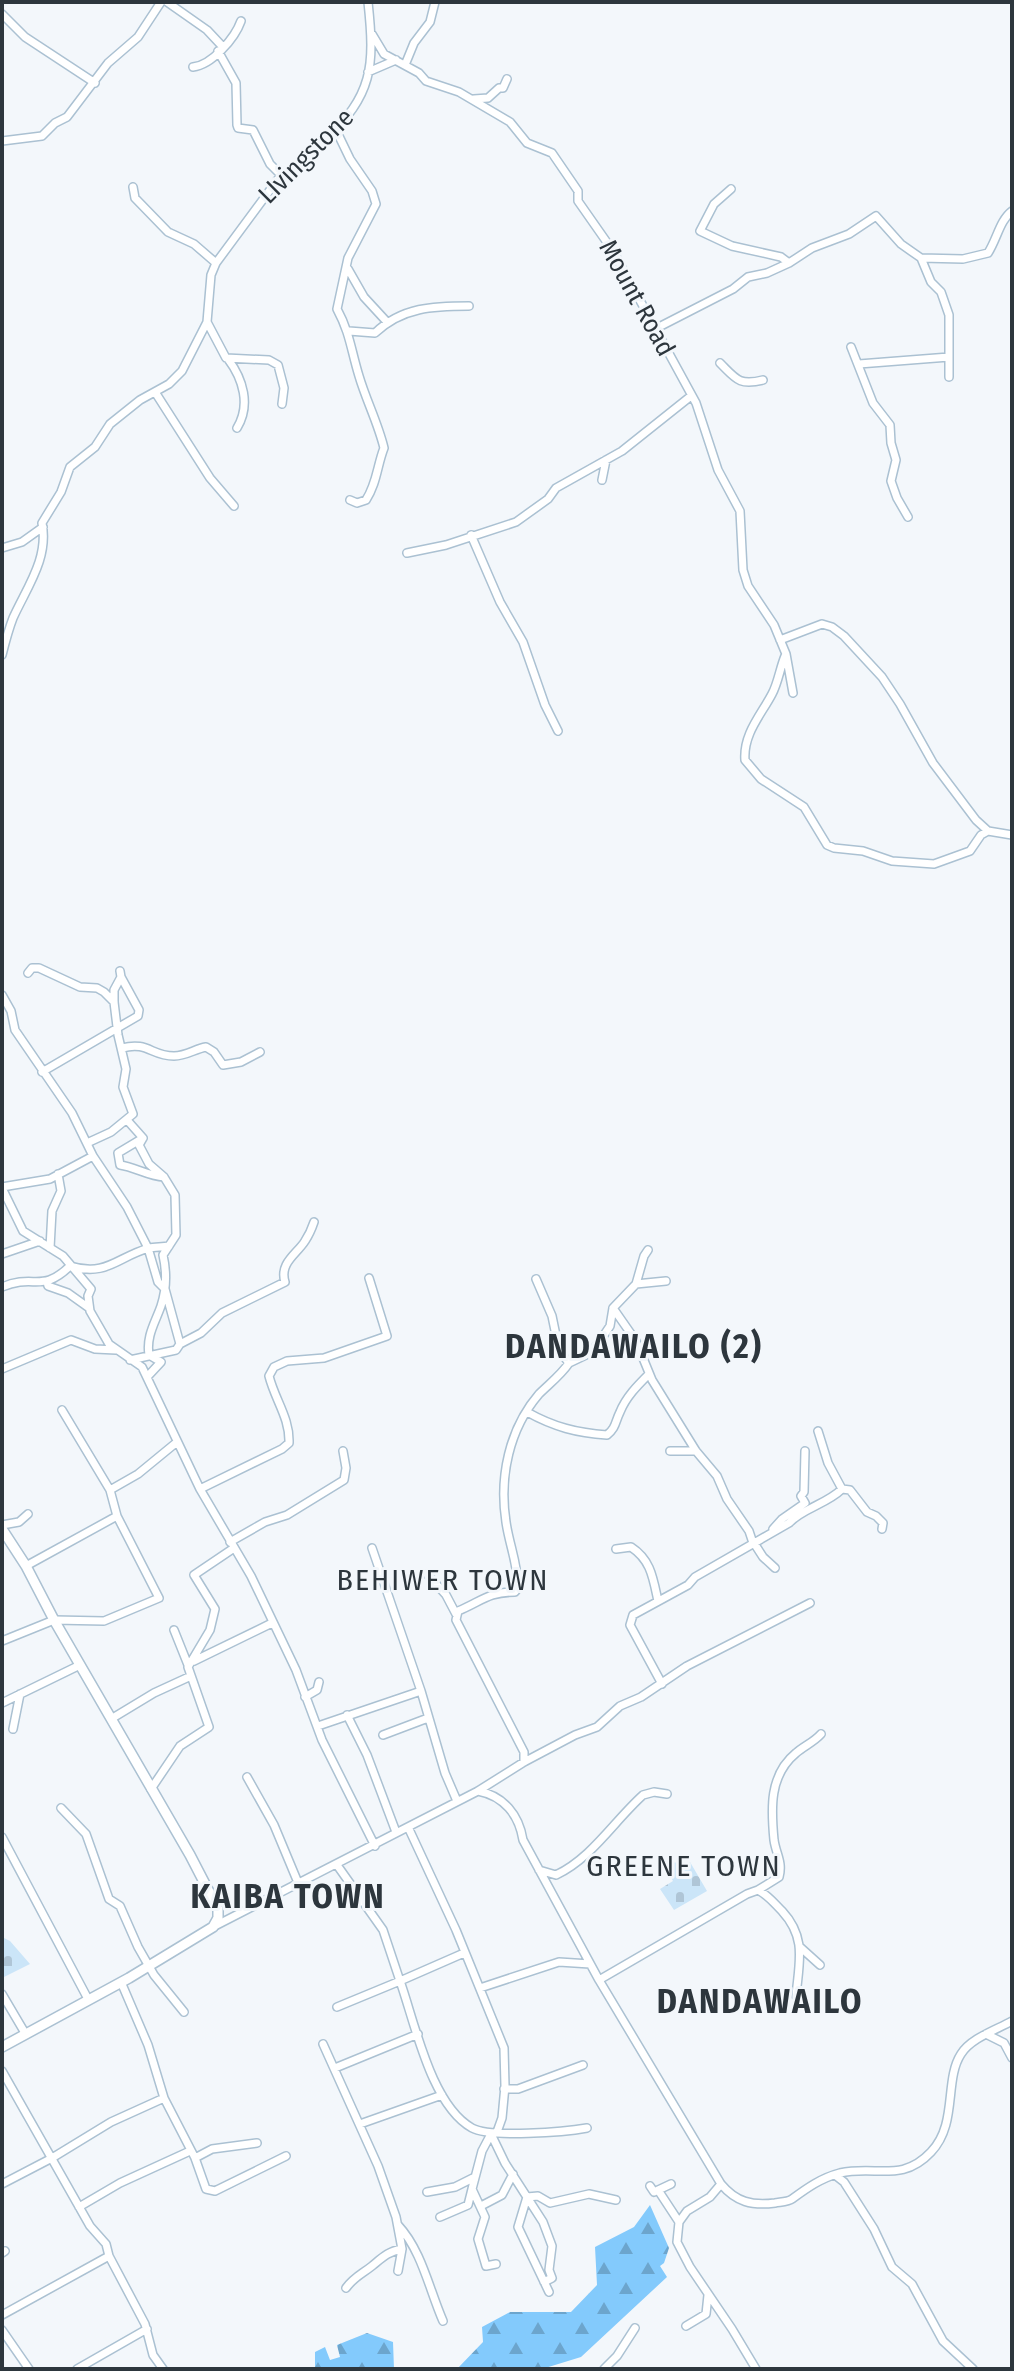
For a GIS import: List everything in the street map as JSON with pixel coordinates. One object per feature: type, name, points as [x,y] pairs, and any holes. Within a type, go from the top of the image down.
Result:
[{"type":"main road","points":[[2,1527],[218,1909],[213,1927],[2,2047]]},
{"type":"street","points":[[2,141],[47,134],[55,123],[67,117],[108,63],[138,37],[161,2]]},
{"type":"street","points":[[167,2],[207,30],[220,48],[236,83],[238,128],[253,130],[270,164],[281,175]]},
{"type":"street","name":"LIvingstone","points":[[2,655],[7,633],[36,573],[44,544],[44,517],[61,492],[70,467],[95,447],[110,424],[182,371],[207,322],[211,275],[216,263],[281,175],[296,168],[353,112],[363,93],[368,72],[372,34],[368,2]]},
{"type":"street","points":[[405,65],[414,43],[430,22],[435,2]]},
{"type":"street","points":[[2,14],[25,37],[95,83]]},
{"type":"street","points":[[193,67],[204,66],[211,61],[220,48],[231,40],[241,21]]},
{"type":"street","name":"Mount Road","points":[[372,34],[384,54],[419,73],[426,81],[444,85],[510,122],[527,143],[552,153],[578,191],[578,201],[613,251],[696,403],[718,470],[740,511],[743,570],[748,586],[774,625],[786,654],[793,693]]},
{"type":"street","points":[[368,72],[396,60]]},
{"type":"street","points":[[472,100],[488,98],[503,88],[507,79]]},
{"type":"street","points":[[336,130],[375,199],[374,208],[348,258],[337,309],[349,331],[359,378],[371,404],[384,448],[377,468],[378,475],[366,500],[357,503],[350,500]]},
{"type":"street","points":[[133,187],[135,198],[168,232],[194,244],[216,263]]},
{"type":"street","points":[[731,189],[714,204],[700,231],[732,246],[781,257],[789,263]]},
{"type":"street","points":[[921,258],[963,259],[988,253],[997,240],[1004,217],[1012,211]]},
{"type":"street","points":[[655,329],[733,289],[748,277],[789,263],[812,248],[849,234],[876,216],[901,244],[921,258],[931,282],[947,306],[949,377]]},
{"type":"street","points":[[347,268],[364,297],[387,322]]},
{"type":"street","points":[[349,331],[375,333],[387,322],[430,306],[469,306]]},
{"type":"street","points":[[207,322],[218,347],[244,387],[242,419],[237,428]]},
{"type":"street","points":[[851,347],[873,403],[890,425],[896,460],[891,481],[908,517]]},
{"type":"street","points":[[859,364],[949,357]]},
{"type":"street","points":[[228,359],[275,363],[283,383],[282,404]]},
{"type":"street","points":[[720,363],[739,382],[749,384],[763,380]]},
{"type":"street","points":[[155,392],[212,482],[234,506]]},
{"type":"street","points":[[407,553],[446,545],[516,522],[548,499],[556,488],[641,437],[691,396]]},
{"type":"street","points":[[602,480],[606,460]]},
{"type":"street","points":[[2,548],[22,542],[43,527]]},
{"type":"street","points":[[471,535],[500,602],[523,642],[545,705],[558,731]]},
{"type":"street","points":[[780,640],[822,624],[844,636],[882,677],[933,763],[976,820],[988,831],[1012,835]]},
{"type":"street","points":[[786,654],[772,694],[761,709],[746,745],[745,760],[761,779],[804,807],[827,845],[863,851],[892,861],[934,864],[970,851],[981,835],[988,831]]},
{"type":"street","points":[[28,973],[32,968],[39,968],[69,983],[97,988],[114,1002]]},
{"type":"street","points":[[42,1072],[116,1029],[133,1020],[139,1010],[120,974],[114,990],[116,1029],[126,1069],[123,1087],[133,1114],[111,1132],[87,1143]]},
{"type":"street","points":[[2,995],[11,1011],[15,1030],[72,1113],[93,1156],[127,1207],[148,1248],[158,1282],[165,1289],[180,1344]]},
{"type":"street","points":[[122,1048],[137,1044],[172,1056],[186,1055],[206,1047],[223,1065],[241,1062],[260,1052]]},
{"type":"street","points":[[127,1120],[143,1138]]},
{"type":"street","points":[[143,1138],[139,1145],[149,1164],[164,1177],[175,1195],[176,1235],[163,1255],[167,1273],[165,1289],[147,1340],[149,1355]]},
{"type":"street","points":[[143,1138],[133,1141],[118,1153],[120,1165],[131,1166],[153,1177],[164,1177]]},
{"type":"street","points":[[93,1156],[50,1179],[2,1188],[23,1231],[63,1256],[91,1289],[89,1308],[109,1344],[142,1367],[200,1489],[251,1576],[296,1670],[322,1740],[375,1846]]},
{"type":"street","points":[[50,1250],[52,1211],[61,1191],[58,1174]]},
{"type":"street","points":[[130,1360],[176,1350],[180,1344],[201,1333],[222,1313],[285,1282],[283,1274],[286,1266],[295,1250],[304,1243],[314,1222]]},
{"type":"street","points":[[2,1254],[40,1241]]},
{"type":"street","points":[[70,1266],[85,1271],[101,1269],[148,1248],[169,1246]]},
{"type":"street","points":[[457,1616],[458,1611],[479,1602],[491,1592],[515,1592],[518,1588],[513,1544],[506,1523],[505,1457],[538,1396],[569,1363],[590,1353],[600,1341],[610,1326],[613,1308],[636,1284],[648,1250]]},
{"type":"street","points":[[2,1287],[27,1280],[47,1282],[70,1266]]},
{"type":"street","points":[[200,1489],[289,1443],[285,1414],[269,1376],[274,1367],[287,1361],[324,1358],[387,1336],[369,1278]]},
{"type":"street","points":[[536,1279],[552,1316],[559,1350],[569,1363]]},
{"type":"street","points":[[636,1284],[666,1281]]},
{"type":"street","points":[[47,1282],[48,1286],[68,1293],[89,1308]]},
{"type":"street","points":[[613,1308],[636,1341],[649,1374],[696,1451],[717,1476],[727,1499],[763,1557],[775,1568]]},
{"type":"street","points":[[3,1366],[71,1340],[95,1349],[116,1350]]},
{"type":"street","points":[[147,1377],[161,1362],[149,1355]]},
{"type":"street","points":[[527,1412],[554,1426],[583,1434],[607,1435],[615,1429],[631,1392],[649,1374]]},
{"type":"street","points":[[2,1641],[54,1620],[104,1621],[159,1598],[117,1516],[110,1490],[62,1410]]},
{"type":"street","points":[[818,1431],[828,1463],[842,1489]]},
{"type":"street","points":[[110,1490],[138,1474],[177,1442]]},
{"type":"street","points":[[190,1663],[210,1630],[215,1609],[194,1575],[265,1522],[287,1515],[344,1480],[346,1468],[343,1451]]},
{"type":"street","points":[[670,1451],[696,1451]]},
{"type":"street","points":[[769,1534],[782,1519],[805,1503],[801,1496],[804,1492],[805,1451]]},
{"type":"street","points":[[842,1489],[850,1490],[867,1512],[883,1523],[882,1529]]},
{"type":"street","points":[[662,1684],[630,1625],[633,1615],[688,1585],[695,1577],[835,1496],[842,1489]]},
{"type":"street","points":[[2,1527],[19,1522],[28,1514]]},
{"type":"street","points":[[26,1566],[117,1516]]},
{"type":"street","points":[[616,1549],[631,1547],[643,1555],[652,1573],[658,1601]]},
{"type":"street","points":[[372,1548],[421,1691],[445,1773],[457,1801]]},
{"type":"street","points":[[427,1574],[446,1595],[457,1616],[463,1637],[524,1752],[524,1762]]},
{"type":"street","points":[[213,1927],[375,1846],[575,1735],[597,1727],[620,1706],[641,1697],[687,1666],[810,1603]]},
{"type":"street","points":[[190,1663],[272,1623]]},
{"type":"street","points":[[151,1789],[180,1746],[209,1727],[191,1676],[190,1663],[174,1630]]},
{"type":"street","points":[[2,1703],[80,1665]]},
{"type":"street","points":[[111,1719],[154,1693],[191,1676]]},
{"type":"street","points":[[305,1697],[317,1690],[319,1682]]},
{"type":"street","points":[[318,1726],[421,1691]]},
{"type":"street","points":[[13,1729],[20,1694]]},
{"type":"street","points":[[347,1715],[363,1746],[396,1832]]},
{"type":"street","points":[[383,1735],[428,1718]]},
{"type":"street","points":[[599,1980],[779,1877],[782,1866],[775,1846],[773,1790],[784,1765],[821,1734]]},
{"type":"street","points":[[247,1777],[274,1825],[299,1885]]},
{"type":"street","points":[[478,1791],[498,1799],[520,1824],[523,1840],[599,1980],[721,2184],[730,2195],[747,2204],[791,2200],[811,2185],[854,2170],[900,2172],[917,2165],[934,2150],[944,2133],[961,2054],[986,2034],[1012,2021]]},
{"type":"street","points":[[538,1869],[556,1875],[565,1871],[594,1848],[643,1795],[654,1792],[667,1794]]},
{"type":"street","points":[[61,1808],[86,1834],[109,1899],[120,1906],[149,1966],[184,2012]]},
{"type":"street","points":[[408,1827],[504,2048],[502,2118],[482,2151],[468,2205],[440,2217]]},
{"type":"street","points":[[2,1837],[88,1999]]},
{"type":"street","points":[[337,1865],[383,1930],[432,2074],[454,2112],[469,2126],[485,2132],[551,2133],[587,2128]]},
{"type":"street","points":[[758,1890],[766,1894],[791,1921],[800,1947],[796,1996]]},
{"type":"street","points":[[800,1947],[820,1965]]},
{"type":"street","points":[[337,2007],[464,1953]]},
{"type":"street","points":[[480,1988],[559,1962],[590,1964]]},
{"type":"street","points":[[121,1982],[148,2045],[164,2098],[206,2189],[209,2192],[286,2156]]},
{"type":"street","points":[[2,1994],[25,2033]]},
{"type":"street","points":[[335,2068],[418,2034]]},
{"type":"street","points":[[986,2034],[1004,2043],[1012,2058]]},
{"type":"street","points":[[323,2044],[378,2166],[398,2225],[422,2263],[443,2321]]},
{"type":"street","points":[[504,2089],[518,2089],[583,2065]]},
{"type":"street","points":[[2,2071],[90,2226],[106,2244],[109,2256],[147,2329],[153,2355],[163,2369]]},
{"type":"street","points":[[360,2124],[442,2095]]},
{"type":"street","points":[[2,2184],[111,2122],[164,2098]]},
{"type":"street","points":[[494,2133],[513,2174],[543,2222],[552,2246],[549,2270],[552,2278],[544,2282]]},
{"type":"street","points":[[79,2207],[120,2183],[192,2154],[257,2143]]},
{"type":"street","points":[[481,2206],[502,2195],[513,2174]]},
{"type":"street","points":[[835,2175],[851,2193],[892,2267],[912,2284],[943,2341],[970,2368]]},
{"type":"street","points":[[427,2192],[455,2187],[473,2178]]},
{"type":"street","points":[[671,2184],[654,2188],[679,2222]]},
{"type":"street","points":[[721,2184],[718,2190],[687,2211],[679,2222],[677,2242],[756,2369]]},
{"type":"street","points":[[472,2189],[485,2217],[478,2239],[486,2266],[496,2264]]},
{"type":"street","points":[[527,2197],[538,2196],[550,2203],[589,2194],[616,2200]]},
{"type":"street","points":[[527,2197],[518,2227],[549,2292]]},
{"type":"street","points":[[398,2225],[397,2234],[402,2249],[398,2271]]},
{"type":"street","points":[[346,2288],[355,2276],[384,2254],[402,2249]]},
{"type":"street","points":[[2,2315],[109,2256]]},
{"type":"street","points":[[686,2326],[706,2314],[708,2293]]},
{"type":"street","points":[[604,2369],[617,2356],[635,2328]]},
{"type":"street","points":[[77,2369],[147,2329]]},
{"type":"street","points":[[2,2330],[29,2369]]},
{"type":"green space","points":[[690,1862],[707,1891],[674,1910],[660,1889],[673,1881],[663,1863]]},
{"type":"green space","points":[[2,1937],[10,1941],[30,1964],[2,1978]]},
{"type":"green space","points":[[650,2205],[669,2248],[660,2266],[667,2277],[581,2357],[542,2369],[457,2369],[483,2342],[482,2327],[510,2312],[571,2312],[597,2285],[595,2247],[634,2227]]},
{"type":"green space","points":[[367,2333],[393,2342],[394,2369],[315,2369],[315,2352],[325,2347],[330,2360],[340,2357],[337,2345]]},
{"type":"district","name":"DANDAWAILO (2)","points":[[634,1346]]},
{"type":"district","name":"BEHIWER TOWN","points":[[443,1580]]},
{"type":"district","name":"GREENE TOWN","points":[[684,1866]]},
{"type":"district","name":"KAIBA TOWN","points":[[288,1896]]},
{"type":"district","name":"DANDAWAILO","points":[[760,2001]]}]
